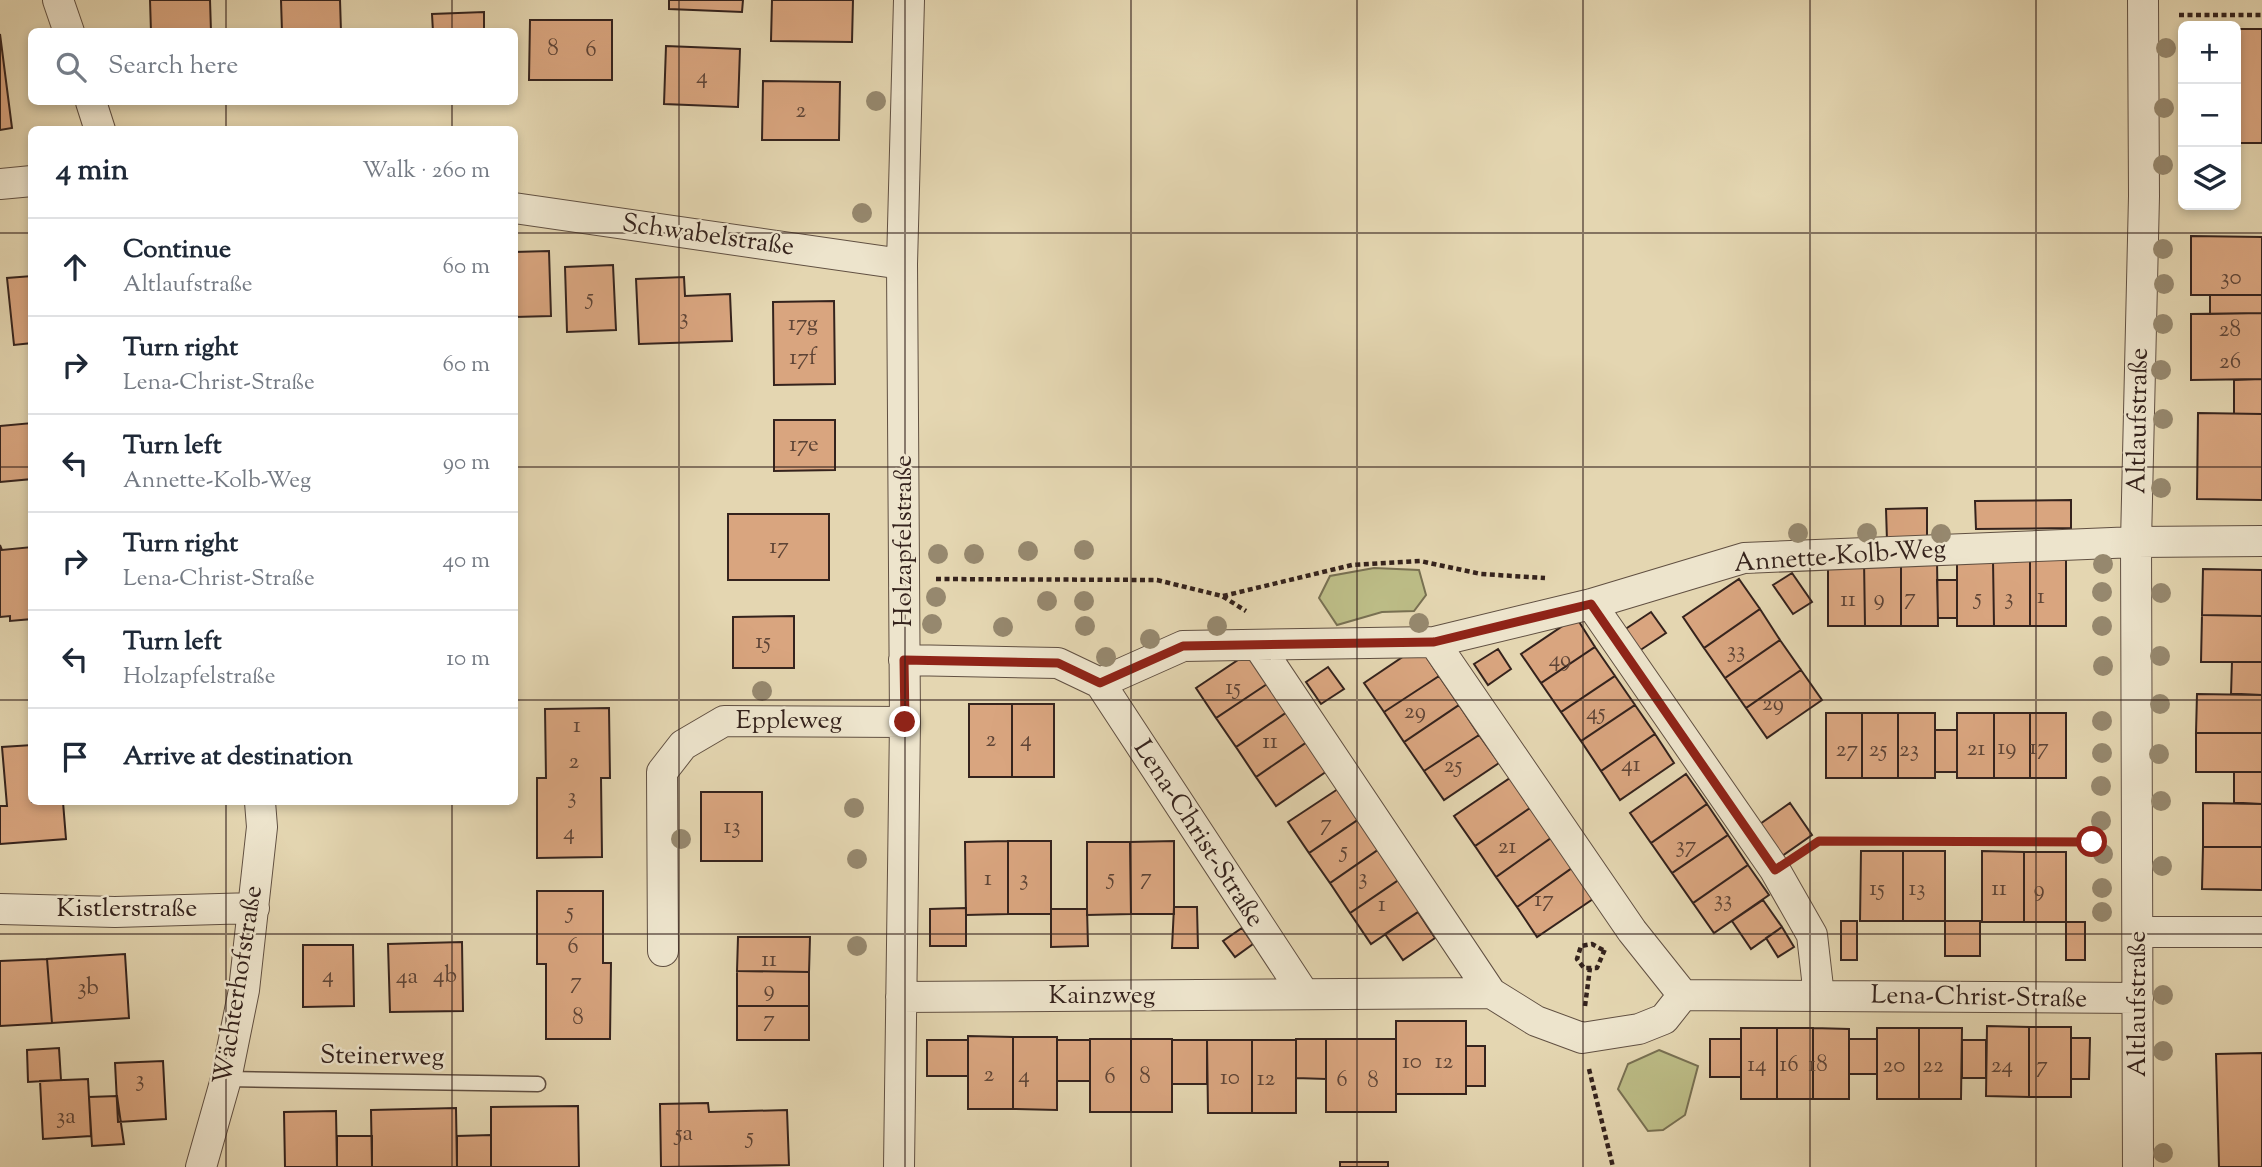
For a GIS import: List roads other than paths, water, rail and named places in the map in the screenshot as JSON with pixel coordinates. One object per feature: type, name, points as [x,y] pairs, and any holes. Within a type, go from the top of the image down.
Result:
[{"type":"street","points":[[58,0],[67,28]]},
{"type":"street","name":"Holzapfelstraße","points":[[899,1167],[905,722],[902,264],[909,0]]},
{"type":"street","name":"Altlaufstraße","points":[[2138,1167],[2136,542],[2144,196],[2143,0]]},
{"type":"street","points":[[92,105],[99,126]]},
{"type":"street","points":[[0,184],[28,181]]},
{"type":"street","name":"Schwabelstraße","points":[[518,209],[902,264]]},
{"type":"street","name":"Annette-Kolb-Weg","points":[[1100,683],[1183,646],[1257,631],[1434,642],[1591,604],[1744,558],[2136,542],[2262,541]]},
{"type":"street","points":[[1591,604],[1775,870],[1812,935],[1819,996]]},
{"type":"street","points":[[1257,631],[1492,993],[1536,1021],[1582,1038],[1639,1029],[1664,1019],[1683,995],[1632,932],[1434,642]]},
{"type":"street","points":[[904,660],[1058,663],[1100,683]]},
{"type":"street","name":"Lena-Christ-Straße","points":[[1100,683],[1304,994]]},
{"type":"street","name":"Eppleweg","points":[[663,951],[662,772],[683,745],[724,721],[905,722]]},
{"type":"street","name":"Wächterhofstraße","points":[[201,1167],[226,1079],[244,990],[262,827],[260,805]]},
{"type":"street","name":"Kistlerstraße","points":[[0,909],[115,912],[254,908]]},
{"type":"street","points":[[2138,932],[2262,932]]},
{"type":"street","points":[[1304,994],[1492,993]]},
{"type":"street","name":"Kainzweg","points":[[901,996],[1304,994]]},
{"type":"street","name":"Lena-Christ-Straße","points":[[1683,995],[2138,998]]},
{"type":"lane","name":"Steinerweg","points":[[226,1079],[538,1084]]}]
